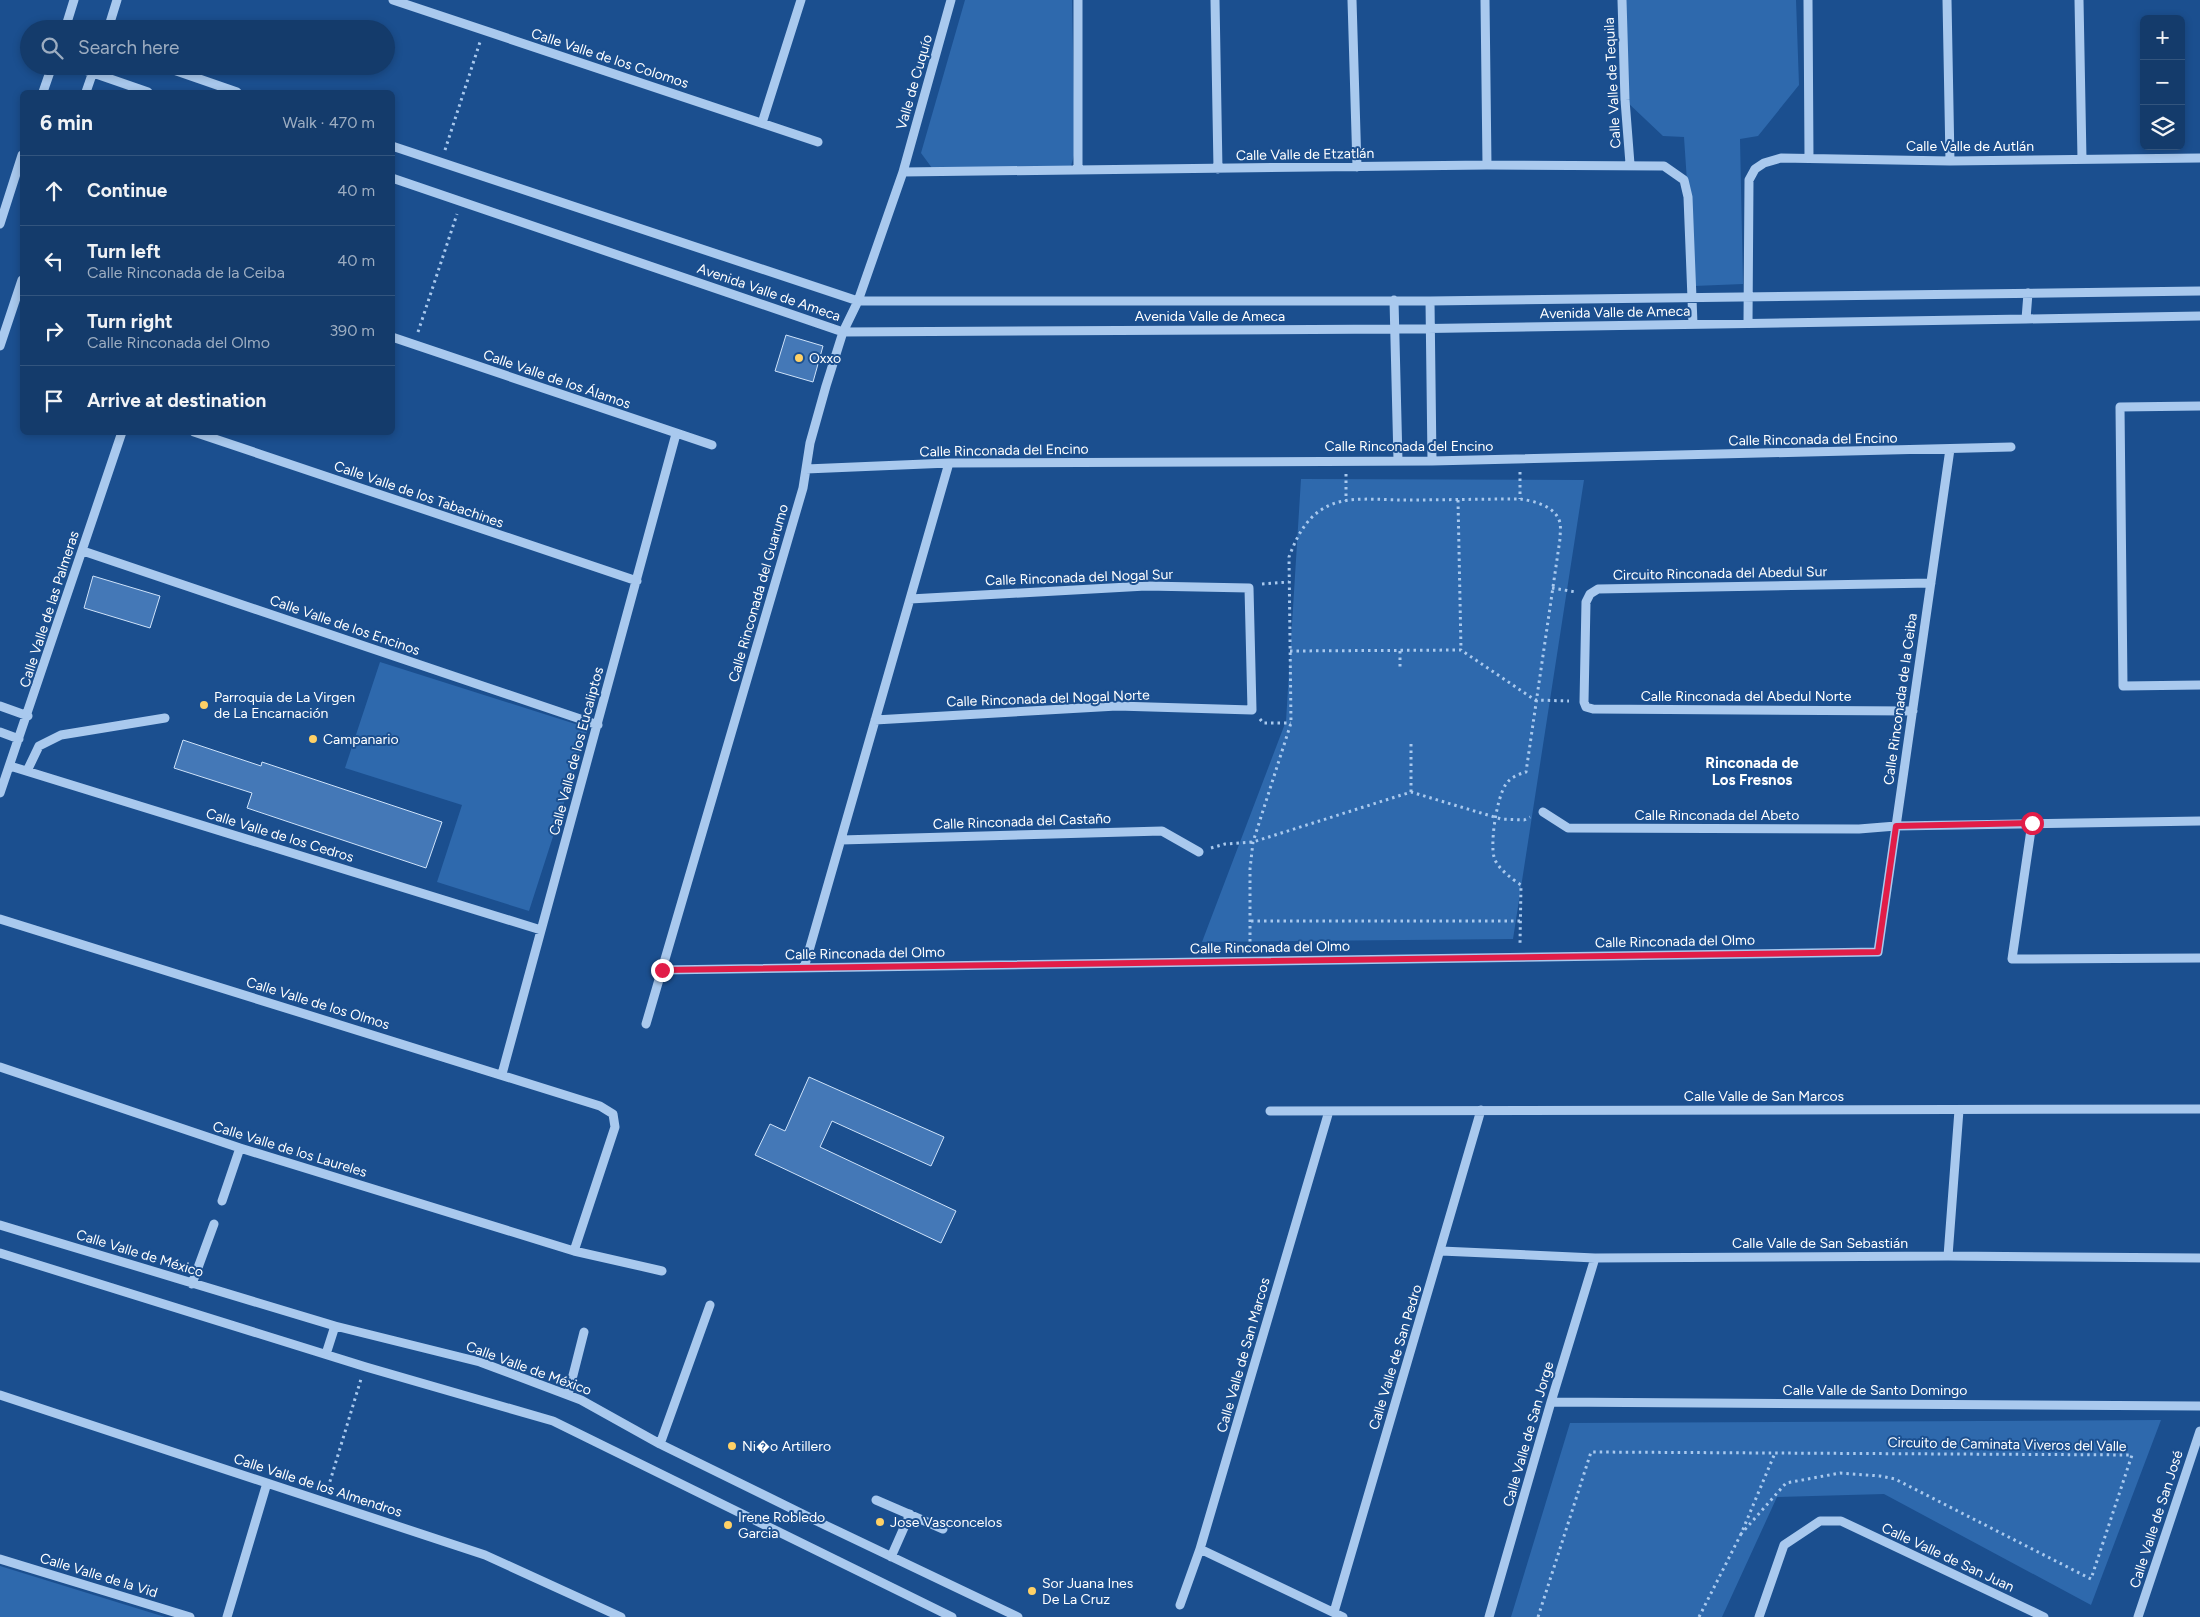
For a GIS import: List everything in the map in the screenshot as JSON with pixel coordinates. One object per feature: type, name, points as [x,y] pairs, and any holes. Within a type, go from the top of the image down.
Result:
[{"type":"street","points":[[68,20],[74,0]]},
{"type":"street","points":[[111,20],[117,0]]},
{"type":"street","name":"Calle Valle de los Colomos","points":[[393,0],[418,4],[484,30],[818,142]]},
{"type":"street","points":[[762,123],[801,0]]},
{"type":"street","name":"Valle de Cuquío","points":[[903,172],[952,0]]},
{"type":"street","points":[[1078,0],[1078,170]]},
{"type":"street","points":[[1215,0],[1218,169]]},
{"type":"street","points":[[1352,0],[1357,167]]},
{"type":"street","points":[[1485,0],[1487,165]]},
{"type":"street","name":"Calle Valle de Tequila","points":[[1622,0],[1625,100],[1630,164]]},
{"type":"street","points":[[1808,0],[1810,158]]},
{"type":"street","points":[[1947,0],[1950,161]]},
{"type":"street","points":[[2079,0],[2082,160]]},
{"type":"street","points":[[44,90],[49,75]]},
{"type":"street","points":[[87,90],[92,75]]},
{"type":"street","points":[[106,75],[143,90]]},
{"type":"street","points":[[188,75],[232,90]]},
{"type":"street","name":"Avenida Valle de Ameca","points":[[395,147],[858,301],[1430,301],[2200,292]]},
{"type":"street","name":"Calle Valle de Autlán","points":[[1749,296],[1749,180],[1754,169],[1764,163],[1781,158],[1950,161],[2200,158]]},
{"type":"street","points":[[0,224],[20,161]]},
{"type":"street","name":"Calle Valle de Etzatlán","points":[[903,172],[1487,165],[1630,164],[1664,166],[1684,180],[1688,197],[1691,297]]},
{"type":"street","name":"Calle Rinconada del Guarumo","points":[[646,1024],[804,488],[810,443],[843,332],[858,301],[903,172]]},
{"type":"street","name":"Avenida Valle de Ameca","points":[[395,179],[843,332],[1430,328],[2200,316]]},
{"type":"street","points":[[0,346],[20,286]]},
{"type":"street","points":[[2026,319],[2028,293]]},
{"type":"street","points":[[1748,323],[1749,296]]},
{"type":"street","points":[[1691,297],[1693,324]]},
{"type":"street","points":[[1394,300],[1398,461]]},
{"type":"street","points":[[1430,301],[1432,461]]},
{"type":"street","name":"Calle Valle de los Álamos","points":[[395,338],[712,445]]},
{"type":"street","points":[[2200,406],[2120,407],[2123,686],[2200,684]]},
{"type":"street","name":"Calle Valle de los Eucaliptos","points":[[502,1074],[676,434]]},
{"type":"street","name":"Calle Valle de las Palmeras","points":[[0,793],[28,716],[121,435]]},
{"type":"street","name":"Calle Valle de los Tabachines","points":[[203,435],[636,581]]},
{"type":"street","name":"Calle Rinconada del Encino","points":[[806,469],[949,463],[1432,461],[2011,447]]},
{"type":"street","name":"Calle Rinconada de la Ceiba","points":[[1878,952],[1950,449]]},
{"type":"street","points":[[804,968],[949,463]]},
{"type":"street","name":"Calle Valle de los Encinos","points":[[83,551],[598,725]]},
{"type":"street","name":"Circuito Rinconada del Abedul Sur","points":[[1590,594],[1598,589],[1931,582]]},
{"type":"street","name":"Calle Rinconada del Nogal Sur","points":[[910,599],[1146,586],[1249,588]]},
{"type":"street","points":[[1249,588],[1252,710]]},
{"type":"street","points":[[1584,702],[1586,602],[1590,594]]},
{"type":"street","name":"Calle Rinconada del Abedul Norte","points":[[1584,702],[1586,707],[1593,709],[1913,711]]},
{"type":"street","points":[[0,706],[28,716]]},
{"type":"street","name":"Calle Rinconada del Nogal Norte","points":[[875,720],[1117,706],[1252,710]]},
{"type":"street","points":[[27,771],[39,746],[61,735],[165,718]]},
{"type":"street","points":[[0,732],[19,739]]},
{"type":"street","name":"Calle Valle de los Cedros","points":[[10,766],[541,930]]},
{"type":"street","name":"Calle Rinconada del Abeto","points":[[1543,812],[1568,828],[1860,829],[1896,826],[2200,821]]},
{"type":"street","points":[[2032,823],[2012,959],[2200,958]]},
{"type":"street","name":"Calle Rinconada del Castaño","points":[[841,840],[1162,831],[1199,852]]},
{"type":"street","name":"Calle Valle de los Olmos","points":[[0,919],[502,1074],[600,1106],[614,1114],[615,1127],[574,1251]]},
{"type":"street","name":"Calle Rinconada del Olmo","points":[[662,970],[1878,952]]},
{"type":"street","name":"Calle Valle de los Laureles","points":[[0,1067],[240,1148],[574,1251],[662,1271]]},
{"type":"street","name":"Calle Valle de San Marcos","points":[[1270,1111],[2200,1109]]},
{"type":"street","name":"Calle Valle de San Pedro","points":[[1334,1612],[1482,1110]]},
{"type":"street","points":[[1948,1256],[1959,1110]]},
{"type":"street","name":"Calle Valle de San Marcos","points":[[1180,1605],[1200,1549],[1329,1112]]},
{"type":"street","points":[[222,1201],[240,1148]]},
{"type":"street","name":"Calle Valle de México","points":[[0,1224],[335,1326],[480,1362],[581,1400],[660,1444],[1018,1617]]},
{"type":"street","points":[[192,1284],[214,1224]]},
{"type":"street","name":"Calle Valle de San Sebastián","points":[[1441,1251],[1595,1258],[1948,1256],[2200,1258]]},
{"type":"street","points":[[0,1253],[366,1367],[553,1421],[952,1617]]},
{"type":"street","name":"Calle Valle de San Jorge","points":[[1489,1617],[1595,1258]]},
{"type":"street","points":[[660,1444],[710,1305]]},
{"type":"street","points":[[326,1354],[335,1326]]},
{"type":"street","points":[[568,1395],[584,1332]]},
{"type":"street","name":"Calle Valle de los Almendros","points":[[0,1395],[485,1555],[621,1617]]},
{"type":"street","name":"Calle Valle de Santo Domingo","points":[[1551,1402],[2200,1406]]},
{"type":"street","name":"Calle Valle de San José","points":[[2138,1617],[2200,1431]]},
{"type":"street","points":[[227,1617],[268,1483]]},
{"type":"street","points":[[876,1500],[944,1529]]},
{"type":"street","points":[[892,1557],[910,1514]]},
{"type":"street","name":"Calle Valle de San Juan","points":[[1759,1617],[1784,1545],[1820,1521],[1841,1521],[2044,1617]]},
{"type":"street","points":[[1200,1549],[1343,1617]]},
{"type":"street","name":"Calle Valle de la Vid","points":[[0,1559],[190,1617]]},
{"type":"path","points":[[440,163],[484,30]]},
{"type":"path","points":[[414,344],[461,202]]},
{"type":"path","points":[[1520,459],[1520,499]]},
{"type":"path","points":[[1346,460],[1346,501]]},
{"type":"path","points":[[1250,961],[1250,869],[1253,842],[1291,723],[1289,557],[1297,537],[1310,518],[1329,505],[1346,501],[1520,499],[1537,502],[1550,509],[1560,522],[1560,540],[1535,700],[1526,772],[1514,776],[1506,784],[1496,818],[1493,842],[1495,859],[1521,885],[1520,958]]},
{"type":"path","points":[[1458,500],[1460,650]]},
{"type":"path","points":[[1249,588],[1264,583],[1289,582]]},
{"type":"path","points":[[1552,588],[1590,594]]},
{"type":"path","points":[[1290,651],[1460,650],[1535,700],[1584,702]]},
{"type":"path","points":[[1400,651],[1400,668]]},
{"type":"path","points":[[1252,710],[1264,723],[1291,723]]},
{"type":"path","points":[[1411,743],[1411,792]]},
{"type":"path","points":[[1199,852],[1225,844],[1253,842],[1411,792],[1496,818],[1524,820],[1543,812]]},
{"type":"path","points":[[1250,921],[1521,921]]},
{"type":"path","points":[[324,1501],[366,1367]]},
{"type":"path","name":"Circuito de Caminata Viveros del Valle","points":[[1538,1617],[1590,1452],[2132,1455],[2091,1579],[1895,1479],[1880,1476],[1840,1473],[1786,1483],[1741,1534]]},
{"type":"path","name":"Circuito de Caminata Viveros del Valle","points":[[1699,1617],[1741,1534],[1775,1453]]},
{"type":"shaded area","points":[[965,0],[1072,0],[1075,152],[1071,166],[932,168],[921,153]]},
{"type":"shaded area","points":[[1626,0],[1796,0],[1799,85],[1758,136],[1740,139],[1743,284],[1694,286],[1684,137],[1663,136],[1626,101]]},
{"type":"shaded area","points":[[1301,479],[1584,480],[1513,939],[1202,942],[1286,721]]},
{"type":"shaded area","points":[[380,662],[588,728],[529,911],[437,882],[462,805],[345,768]]},
{"type":"shaded area","points":[[2161,1420],[2091,1605],[1884,1494],[1777,1497],[1722,1617],[1511,1617],[1570,1423]]},
{"type":"shaded area","points":[[0,1566],[165,1617],[0,1617]]},
{"type":"building","name":"Oxxo","points":[[786,335],[823,346],[813,382],[775,371]]},
{"type":"building","points":[[93,576],[160,596],[150,628],[84,608]]},
{"type":"building","points":[[183,740],[261,766],[262,762],[442,822],[426,868],[247,808],[252,793],[174,768]]},
{"type":"building","points":[[809,1077],[944,1137],[931,1166],[832,1121],[820,1147],[956,1211],[941,1243],[755,1155],[770,1124],[785,1131]]},
{"type":"place","name":"Oxxo","points":[[799,358]]},
{"type":"place","name":"Parroquia de La Virgen de La Encarnación","points":[[204,705]]},
{"type":"place","name":"Campanario","points":[[313,739]]},
{"type":"place","name":"Ni�o Artillero","points":[[732,1446]]},
{"type":"place","name":"Jose Vasconcelos","points":[[880,1522]]},
{"type":"place","name":"Irene Robledo Garcia","points":[[728,1525]]},
{"type":"place","name":"Sor Juana Ines De La Cruz","points":[[1032,1591]]},
{"type":"district","name":"Rinconada de Los Fresnos","points":[[1752,772]]},
{"type":"route","points":[[662,970],[1878,952],[1896,826],[2032,823]]}]
